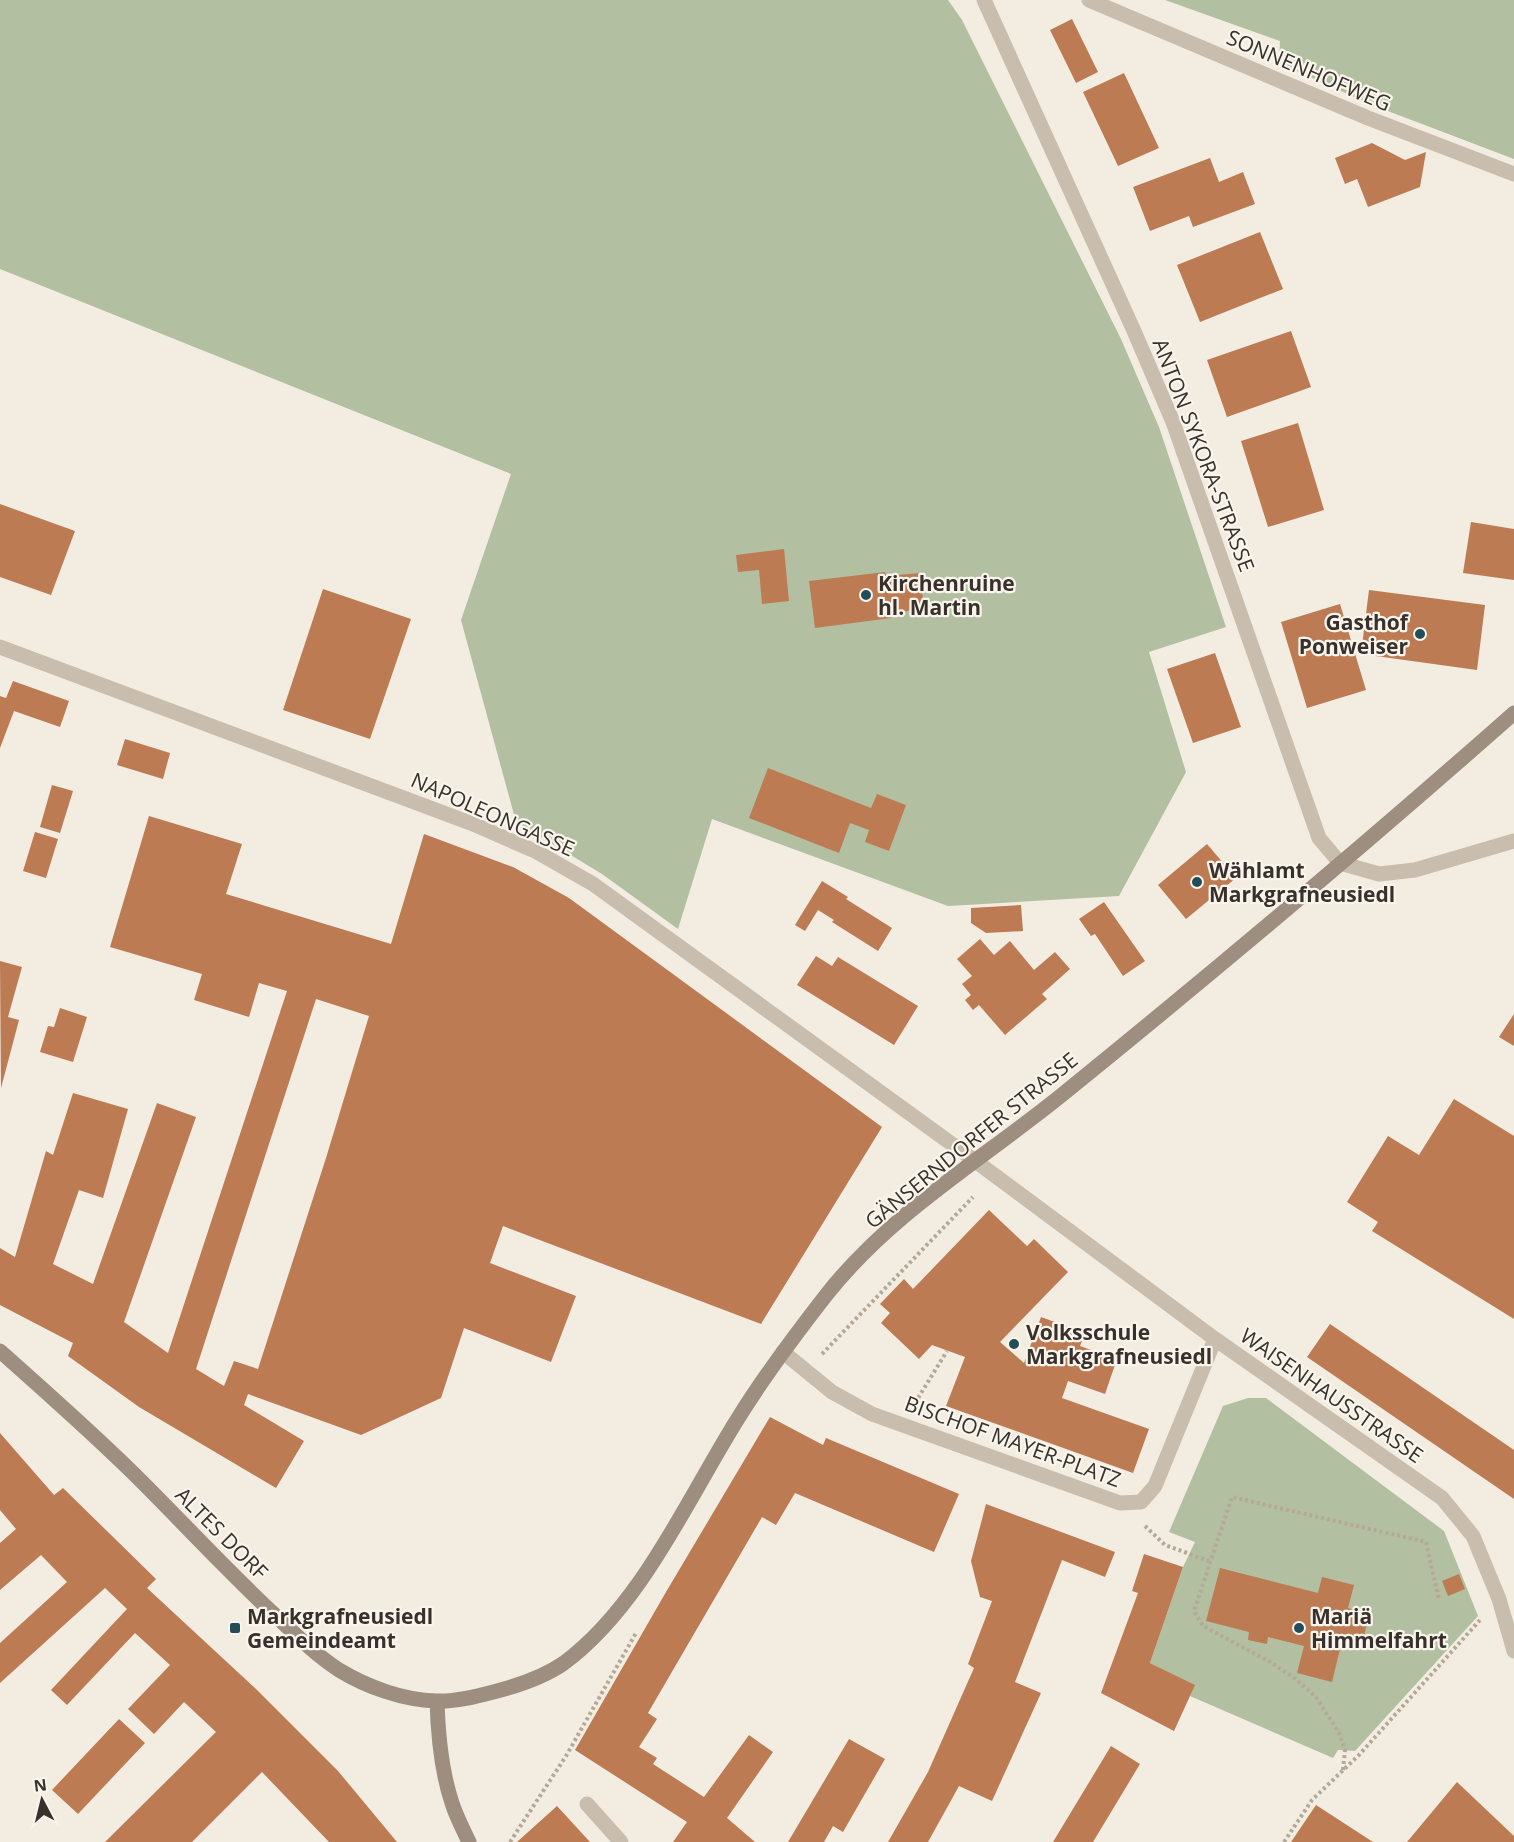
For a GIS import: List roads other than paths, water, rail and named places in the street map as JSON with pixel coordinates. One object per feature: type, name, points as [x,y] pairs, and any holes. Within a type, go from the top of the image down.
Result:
[{"type":"main road","name":"GÄNSERNDORFER STRASSE","points":[[437,1701],[479,1696],[523,1684],[562,1665],[597,1633],[628,1597],[660,1551],[736,1420],[831,1289],[860,1257],[916,1206],[1075,1084],[1514,713]]},
{"type":"main road","name":"ALTES DORF","points":[[0,1351],[130,1470],[263,1605],[335,1668],[369,1686],[402,1696],[437,1701]]},
{"type":"main road","points":[[437,1701],[442,1765],[452,1804],[469,1842]]},
{"type":"street","name":"ANTON SYKORA-STRASSE","points":[[984,0],[1173,422],[1319,838],[1340,862]]},
{"type":"street","name":"SONNENHOFWEG","points":[[1089,0],[1368,118],[1514,174]]},
{"type":"street","name":"NAPOLEONGASSE","points":[[0,647],[398,795],[537,852],[593,885],[974,1160]]},
{"type":"street","points":[[1340,862],[1379,874],[1415,870],[1514,841]]},
{"type":"street","name":"WAISENHAUSSTRASSE","points":[[974,1160],[1215,1339],[1442,1498],[1473,1536],[1499,1599],[1514,1651]]},
{"type":"street","name":"BISCHOF MAYER-PLATZ","points":[[783,1353],[832,1392],[872,1414],[1120,1503],[1141,1502],[1155,1486],[1215,1339]]},
{"type":"street","points":[[586,1804],[621,1842]]},
{"type":"place","name":"Kirchenruine hl. Martin","points":[[866,595]]},
{"type":"place","name":"Gasthof Ponweiser","points":[[1420,634]]},
{"type":"place","name":"Wählamt Markgrafneusiedl","points":[[1197,882]]},
{"type":"place","name":"Volksschule Markgrafneusiedl","points":[[1014,1344]]},
{"type":"place","name":"Markgrafneusiedl Gemeindeamt","points":[[235,1628]]},
{"type":"place","name":"Mariä Himmelfahrt","points":[[1299,1628]]}]
